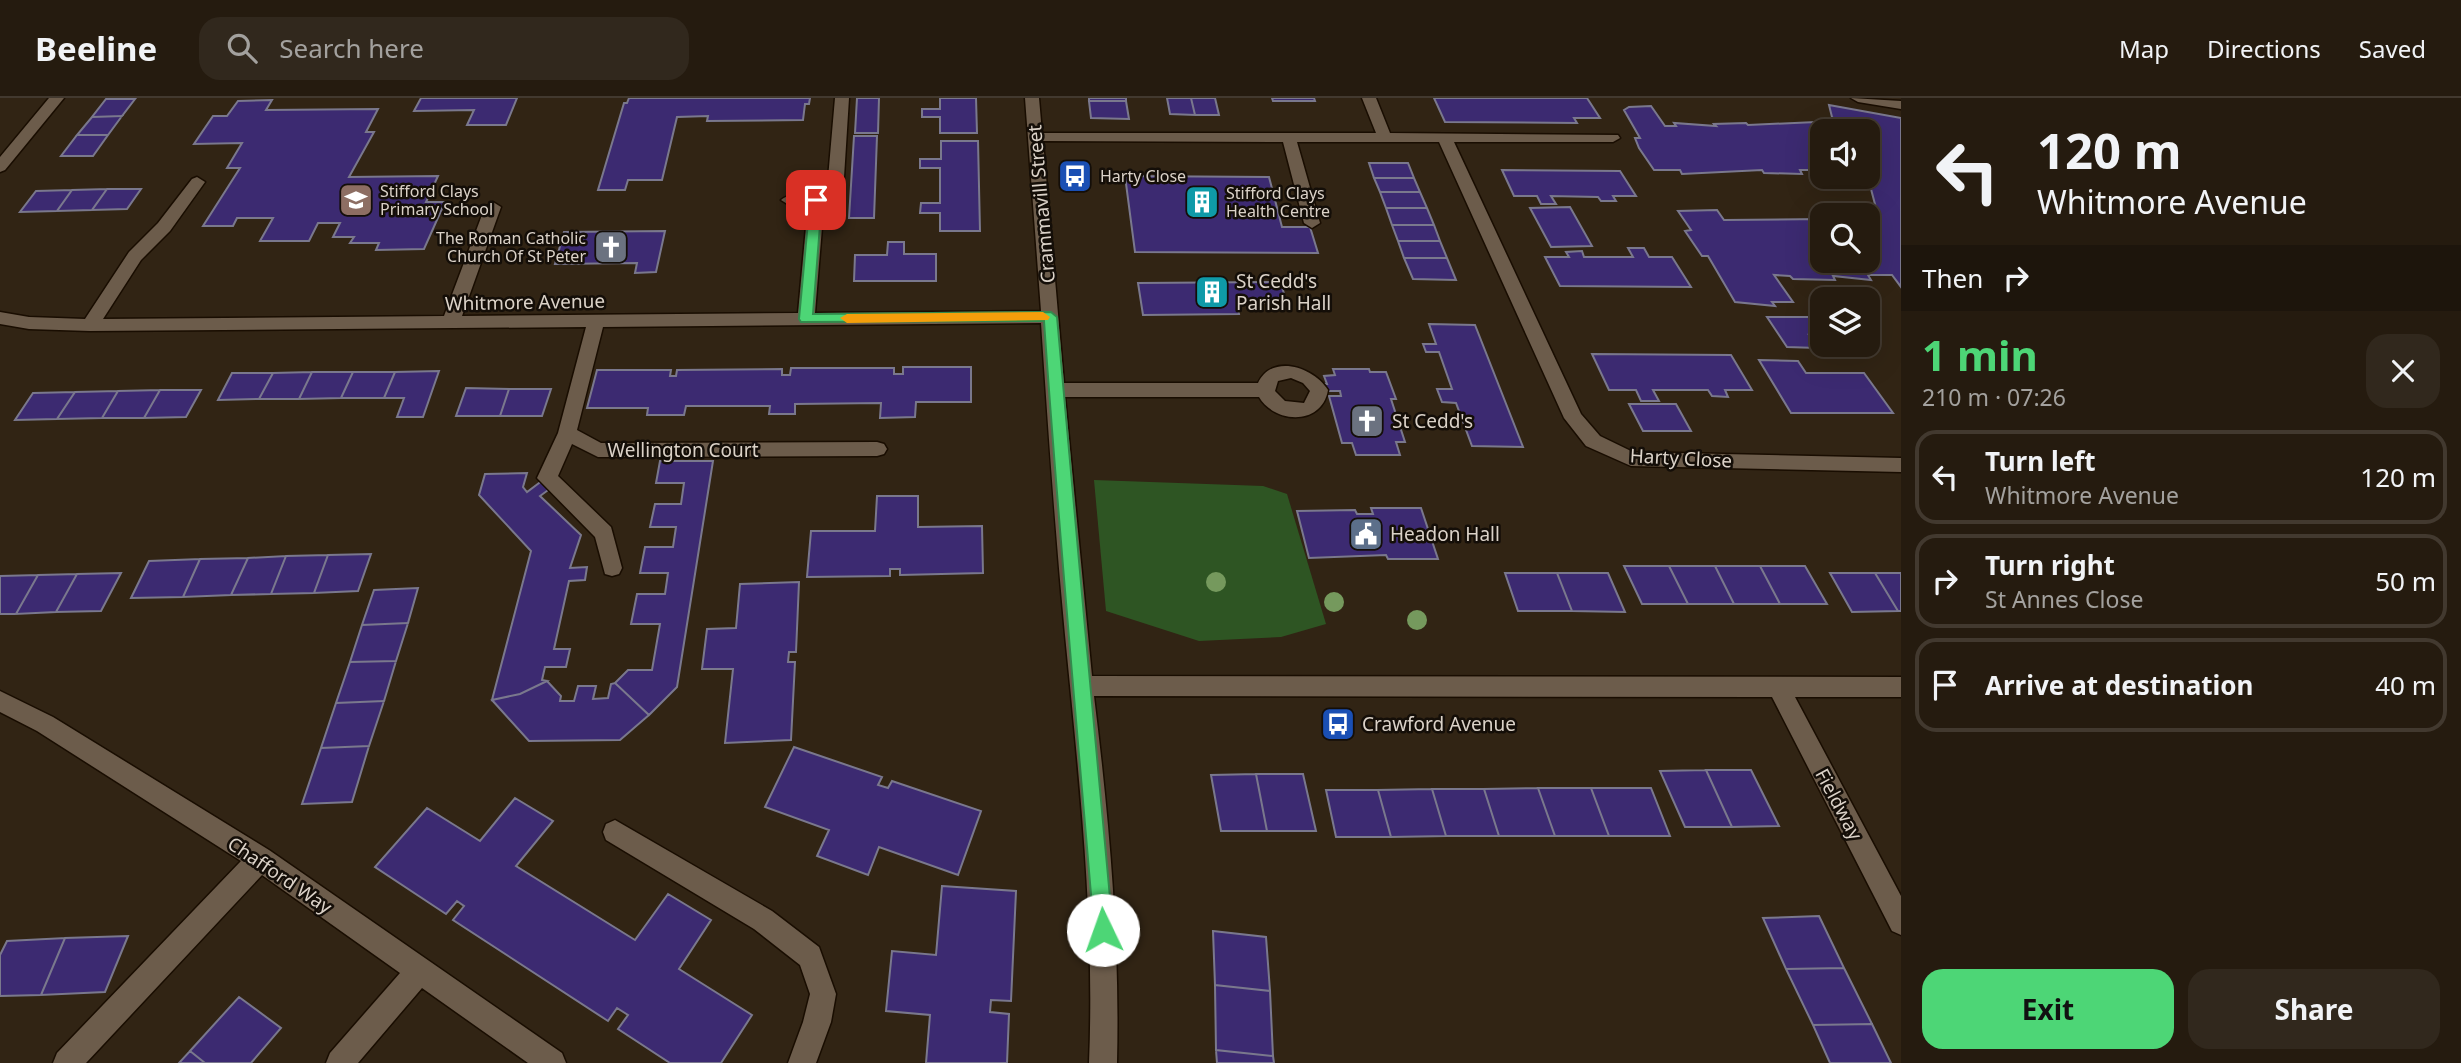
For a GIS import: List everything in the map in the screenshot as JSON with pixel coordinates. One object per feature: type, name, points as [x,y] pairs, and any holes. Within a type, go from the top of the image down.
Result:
[{"type":"street","points":[[0,167],[57,98]]},
{"type":"street","points":[[789,200],[816,200],[835,193],[842,98]]},
{"type":"street","name":"Crammavill Street","points":[[1032,98],[1070,574],[1103,905],[1106,1009],[1103,1063]]},
{"type":"street","points":[[1370,98],[1385,138]]},
{"type":"street","points":[[1858,98],[1901,105]]},
{"type":"street","points":[[1036,137],[1614,138]]},
{"type":"street","points":[[1289,138],[1312,223]]},
{"type":"street","name":"Harty Close","points":[[1445,138],[1573,418],[1592,441],[1630,459],[1901,465]]},
{"type":"street","points":[[90,325],[135,256],[164,227],[197,182]]},
{"type":"street","points":[[806,319],[816,200]]},
{"type":"street","points":[[450,324],[493,207]]},
{"type":"street","name":"Whitmore Avenue","points":[[0,318],[29,323],[90,325],[1051,317]]},
{"type":"street","points":[[596,321],[567,433],[547,478],[604,533],[612,568]]},
{"type":"street","points":[[1055,390],[1265,390]]},
{"type":"street","name":"Wellington Court","points":[[567,433],[598,450],[877,449]]},
{"type":"street","points":[[1083,686],[1901,687]]},
{"type":"street","name":"Fieldway","points":[[1778,687],[1901,922]]},
{"type":"street","name":"Chafford Way","points":[[0,701],[45,724],[260,859],[552,1063]]},
{"type":"street","points":[[615,832],[763,920],[810,956],[823,994],[817,1022],[802,1063]]},
{"type":"street","points":[[67,1063],[260,859]]},
{"type":"street","points":[[340,1063],[419,971]]},
{"type":"green space","points":[[1094,480],[1263,486],[1287,494],[1326,624],[1281,637],[1199,641],[1106,611]]},
{"type":"building","points":[[421,98],[517,98],[506,125],[467,125],[474,110],[414,111]]},
{"type":"building","points":[[629,98],[810,98],[809,104],[805,104],[803,120],[707,121],[708,116],[677,117],[662,180],[628,180],[625,190],[598,190],[624,103],[627,103]]},
{"type":"building","points":[[857,98],[879,98],[878,133],[855,133]]},
{"type":"building","points":[[940,98],[976,98],[977,133],[940,133],[940,117],[922,117],[922,109],[940,109]]},
{"type":"building","points":[[1089,98],[1126,98],[1126,101],[1089,101]]},
{"type":"building","points":[[1167,98],[1191,98],[1195,115],[1170,114]]},
{"type":"building","points":[[1191,98],[1215,98],[1219,115],[1195,115]]},
{"type":"building","points":[[1272,98],[1314,98],[1315,101],[1273,101]]},
{"type":"building","points":[[1434,98],[1587,98],[1600,118],[1574,118],[1577,123],[1445,122]]},
{"type":"building","points":[[106,99],[135,99],[122,116],[92,117]]},
{"type":"building","points":[[272,100],[266,110],[378,109],[366,132],[374,132],[349,177],[438,176],[426,202],[445,202],[424,249],[376,250],[379,243],[350,243],[354,237],[333,237],[340,223],[318,223],[309,241],[260,241],[273,218],[237,218],[233,226],[203,226],[240,168],[227,168],[242,143],[194,144],[213,116],[227,116],[238,101]]},
{"type":"building","points":[[1089,101],[1126,101],[1129,119],[1091,118]]},
{"type":"building","points":[[1829,105],[1901,118],[1901,287],[1892,275],[1868,275],[1871,280],[1833,276],[1835,280],[1793,279],[1790,276],[1774,275],[1793,302],[1772,302],[1775,306],[1735,302],[1708,256],[1702,256],[1685,231],[1691,230],[1678,211],[1717,210],[1724,220],[1810,219],[1810,273],[1880,273],[1880,203],[1875,203],[1871,189],[1880,189],[1880,119],[1832,117]]},
{"type":"building","points":[[1651,106],[1665,126],[1676,126],[1674,123],[1748,125],[1810,122],[1810,170],[1800,170],[1802,174],[1764,173],[1762,170],[1682,174],[1680,170],[1654,170],[1639,148],[1635,138],[1640,138],[1624,110],[1629,107]]},
{"type":"building","points":[[122,116],[108,135],[77,135],[92,117]]},
{"type":"building","points":[[77,135],[108,135],[93,156],[61,156]]},
{"type":"building","points":[[854,136],[877,136],[874,218],[849,218]]},
{"type":"building","points":[[941,141],[978,141],[980,231],[940,231],[940,213],[920,213],[921,203],[940,203],[940,168],[920,168],[920,159],[941,159]]},
{"type":"building","points":[[1369,163],[1408,163],[1414,178],[1374,178]]},
{"type":"building","points":[[1502,170],[1620,171],[1636,196],[1613,196],[1616,201],[1601,201],[1598,197],[1551,196],[1556,204],[1541,204],[1537,196],[1514,196]]},
{"type":"building","name":"Stifford Clays Health Centre","points":[[1125,176],[1269,177],[1282,227],[1310,227],[1318,253],[1135,252]]},
{"type":"building","points":[[1374,178],[1414,178],[1420,192],[1380,192]]},
{"type":"building","points":[[107,189],[92,210],[57,211],[72,190]]},
{"type":"building","points":[[107,189],[141,189],[127,209],[92,210]]},
{"type":"building","points":[[72,190],[57,211],[20,212],[36,191]]},
{"type":"building","points":[[1380,192],[1420,192],[1427,208],[1386,208]]},
{"type":"building","points":[[1570,207],[1592,246],[1551,247],[1530,208]]},
{"type":"building","points":[[1386,208],[1427,208],[1434,225],[1392,225]]},
{"type":"building","points":[[1392,225],[1434,225],[1440,241],[1398,241]]},
{"type":"building","name":"The Roman Catholic Church Of St Peter","points":[[665,231],[656,272],[635,273],[637,263],[555,264],[564,232]]},
{"type":"building","points":[[1398,241],[1440,241],[1447,258],[1404,258]]},
{"type":"building","points":[[888,242],[904,242],[904,254],[936,254],[936,281],[854,281],[855,255],[887,255]]},
{"type":"building","points":[[1628,248],[1644,248],[1649,257],[1672,257],[1691,287],[1560,286],[1545,257],[1569,257],[1566,252],[1582,251],[1584,257],[1633,257]]},
{"type":"building","points":[[1404,258],[1447,258],[1456,280],[1413,279]]},
{"type":"building","name":"St Cedd's Parish Hall","points":[[1281,282],[1286,302],[1237,303],[1239,314],[1143,315],[1138,283]]},
{"type":"building","points":[[1767,317],[1810,317],[1810,348],[1787,347]]},
{"type":"building","points":[[1429,324],[1475,325],[1523,447],[1472,446],[1456,403],[1442,402],[1437,389],[1452,389],[1439,352],[1426,352],[1423,344],[1436,344]]},
{"type":"building","points":[[1592,354],[1731,355],[1752,390],[1725,390],[1728,397],[1712,396],[1708,390],[1653,390],[1659,401],[1641,401],[1636,390],[1609,390]]},
{"type":"building","points":[[1759,360],[1798,361],[1806,373],[1864,373],[1893,413],[1791,413]]},
{"type":"building","points":[[903,367],[971,367],[971,402],[916,402],[915,417],[880,418],[881,403],[795,404],[795,414],[769,414],[770,406],[686,406],[684,415],[647,415],[648,408],[587,408],[597,370],[671,370],[670,376],[676,376],[677,370],[782,369],[782,375],[790,375],[791,368],[894,368],[894,374],[903,374]]},
{"type":"building","name":"St Cedd's","points":[[1333,369],[1386,372],[1396,399],[1391,399],[1405,442],[1396,442],[1400,455],[1356,455],[1352,443],[1342,443],[1329,396],[1341,396],[1340,391],[1326,391],[1324,376],[1335,375]]},
{"type":"building","points":[[439,371],[423,417],[397,417],[404,398],[384,398],[395,372]]},
{"type":"building","points":[[312,372],[353,372],[341,398],[299,399]]},
{"type":"building","points":[[312,372],[299,399],[259,399],[273,373]]},
{"type":"building","points":[[353,372],[395,372],[384,398],[341,398]]},
{"type":"building","points":[[232,373],[273,373],[259,399],[218,400]]},
{"type":"building","points":[[466,388],[509,389],[500,416],[456,416]]},
{"type":"building","points":[[509,389],[551,389],[542,416],[500,416]]},
{"type":"building","points":[[160,390],[201,390],[186,417],[144,418]]},
{"type":"building","points":[[160,390],[144,418],[102,418],[118,391]]},
{"type":"building","points":[[118,391],[102,418],[57,419],[75,392]]},
{"type":"building","points":[[75,392],[57,419],[15,420],[33,393]]},
{"type":"building","points":[[1629,404],[1676,404],[1691,431],[1643,431]]},
{"type":"building","points":[[660,461],[713,461],[677,687],[649,715],[615,683],[628,670],[652,670],[660,624],[631,624],[637,594],[665,594],[668,573],[640,573],[645,547],[673,547],[676,527],[650,527],[655,504],[681,504],[684,483],[656,483]]},
{"type":"building","points":[[527,473],[523,487],[527,492],[543,480],[551,488],[540,496],[581,535],[570,568],[587,567],[585,580],[569,581],[554,649],[570,649],[566,667],[545,667],[542,680],[547,681],[520,694],[492,700],[531,551],[479,495],[485,474]]},
{"type":"building","points":[[877,496],[918,496],[918,527],[982,526],[983,573],[900,575],[900,569],[890,569],[890,576],[807,577],[811,531],[875,531]]},
{"type":"building","name":"Headon Hall","points":[[1371,508],[1421,508],[1438,559],[1388,559],[1386,555],[1309,558],[1297,511],[1355,510],[1357,514],[1373,514]]},
{"type":"building","points":[[371,554],[358,591],[314,593],[328,555]]},
{"type":"building","points":[[328,555],[314,593],[271,594],[286,556]]},
{"type":"building","points":[[286,556],[271,594],[231,595],[248,558]]},
{"type":"building","points":[[248,558],[231,595],[183,597],[200,559]]},
{"type":"building","points":[[200,559],[183,597],[131,598],[149,561]]},
{"type":"building","points":[[1624,566],[1669,566],[1688,604],[1642,604]]},
{"type":"building","points":[[1669,566],[1715,566],[1734,604],[1688,604]]},
{"type":"building","points":[[1715,566],[1760,566],[1780,604],[1734,604]]},
{"type":"building","points":[[1760,566],[1805,566],[1827,604],[1780,604]]},
{"type":"building","points":[[121,573],[101,611],[56,612],[77,574]]},
{"type":"building","points":[[1505,573],[1557,573],[1572,611],[1518,611]]},
{"type":"building","points":[[1557,573],[1608,573],[1625,612],[1572,611]]},
{"type":"building","points":[[1830,573],[1875,573],[1898,611],[1852,612]]},
{"type":"building","points":[[1875,573],[1901,573],[1901,611],[1898,611]]},
{"type":"building","points":[[77,574],[56,612],[16,614],[38,575]]},
{"type":"building","points":[[38,575],[16,614],[0,614],[0,576]]},
{"type":"building","points":[[799,582],[796,652],[789,652],[788,662],[795,662],[791,740],[725,743],[733,669],[702,669],[707,629],[736,628],[740,584]]},
{"type":"building","points":[[418,588],[408,623],[362,625],[374,590]]},
{"type":"building","points":[[408,623],[396,661],[350,662],[362,625]]},
{"type":"building","points":[[396,661],[384,701],[336,703],[350,662]]},
{"type":"building","points":[[547,681],[561,696],[560,701],[574,701],[578,686],[596,686],[593,699],[608,698],[611,684],[615,683],[649,715],[620,740],[529,741],[492,700],[520,694]]},
{"type":"building","points":[[384,701],[369,746],[321,748],[336,703]]},
{"type":"building","points":[[369,746],[352,802],[302,804],[321,748]]},
{"type":"building","points":[[794,747],[882,777],[878,785],[888,788],[892,781],[981,811],[958,875],[879,847],[868,875],[817,856],[829,830],[765,807]]},
{"type":"building","points":[[1706,770],[1732,827],[1685,827],[1660,771]]},
{"type":"building","points":[[1706,770],[1751,770],[1779,826],[1732,827]]},
{"type":"building","points":[[1256,774],[1303,774],[1316,831],[1267,831]]},
{"type":"building","points":[[1256,774],[1267,831],[1221,831],[1211,775]]},
{"type":"building","points":[[1538,788],[1591,788],[1609,836],[1555,836]]},
{"type":"building","points":[[1538,788],[1555,836],[1499,836],[1484,789]]},
{"type":"building","points":[[1591,788],[1651,788],[1670,836],[1609,836]]},
{"type":"building","points":[[1432,789],[1484,789],[1499,836],[1446,836]]},
{"type":"building","points":[[1432,789],[1446,836],[1391,837],[1378,790]]},
{"type":"building","points":[[1326,790],[1378,790],[1391,837],[1336,837]]},
{"type":"building","points":[[515,798],[553,821],[516,866],[635,940],[668,894],[711,920],[679,969],[752,1015],[721,1063],[670,1063],[618,1029],[628,1015],[617,1008],[608,1021],[453,920],[464,906],[457,901],[446,914],[375,867],[427,808],[480,841]]},
{"type":"building","points":[[942,886],[1016,891],[1011,1001],[991,1000],[990,1012],[1009,1014],[1007,1063],[926,1063],[930,1015],[886,1011],[892,951],[936,955]]},
{"type":"building","points":[[1819,916],[1844,968],[1786,969],[1763,918]]},
{"type":"building","points":[[1213,931],[1266,937],[1270,991],[1215,985]]},
{"type":"building","points":[[128,936],[105,992],[41,995],[65,938]]},
{"type":"building","points":[[65,938],[41,995],[0,996],[0,955],[7,941]]},
{"type":"building","points":[[1844,968],[1872,1024],[1813,1025],[1786,969]]},
{"type":"building","points":[[1215,985],[1270,991],[1273,1056],[1216,1050]]},
{"type":"building","points":[[239,997],[281,1028],[251,1063],[205,1063],[190,1051]]},
{"type":"building","points":[[1872,1024],[1891,1063],[1830,1063],[1813,1025]]},
{"type":"building","points":[[1216,1050],[1273,1056],[1274,1063],[1217,1063]]},
{"type":"building","points":[[190,1051],[205,1063],[179,1063]]},
{"type":"slow traffic","points":[[847,318],[1043,317]]},
{"type":"place","name":"Harty Close","points":[[1075,176]]},
{"type":"place","name":"Stifford Clays Primary School","points":[[356,200]]},
{"type":"place","name":"Stifford Clays Health Centre","points":[[1202,202]]},
{"type":"place","name":"The Roman Catholic Church Of St Peter","points":[[611,247]]},
{"type":"place","name":"St Cedd's Parish Hall","points":[[1212,292]]},
{"type":"place","name":"St Cedd's","points":[[1367,421]]},
{"type":"place","name":"Headon Hall","points":[[1366,534]]},
{"type":"place","name":"Crawford Avenue","points":[[1338,724]]},
{"type":"route","points":[[816,200],[806,319],[1051,317],[1060,457],[1103,905],[1103,930]]}]
